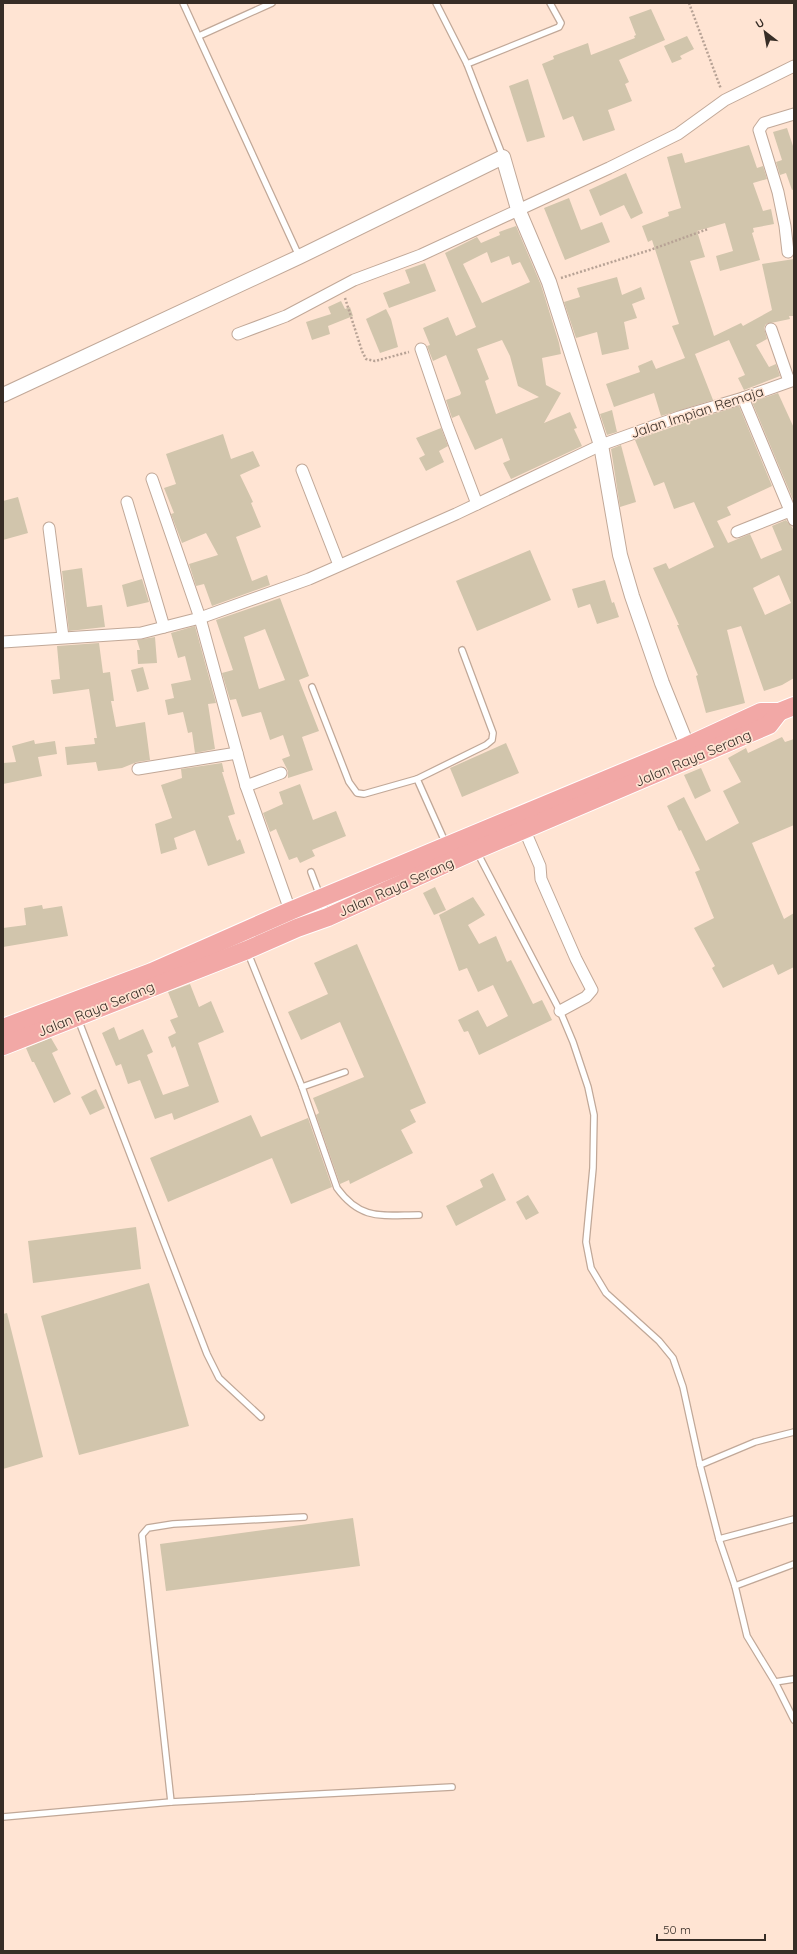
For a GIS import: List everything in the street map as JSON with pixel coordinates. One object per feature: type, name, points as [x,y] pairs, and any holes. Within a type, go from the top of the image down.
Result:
[{"type":"highway","name":"Jalan Raya Serang","points":[[3,1046],[74,1009],[152,972],[290,911],[450,853],[690,752],[769,726],[787,709]]},
{"type":"highway","name":"Jalan Raya Serang","points":[[3,1028],[74,1009],[247,950],[297,928],[328,917],[450,853],[476,850],[525,831],[690,752]]},
{"type":"street","points":[[238,334],[286,316],[366,275],[421,255],[518,209],[572,186],[678,134],[725,100],[794,66]]},
{"type":"street","points":[[788,252],[785,226],[778,192],[759,130],[764,123],[794,114]]},
{"type":"street","points":[[3,394],[299,257],[503,157],[518,209],[549,282],[601,445],[620,555],[643,628],[690,752]]},
{"type":"street","points":[[771,329],[792,380]]},
{"type":"street","points":[[421,349],[447,425],[477,504]]},
{"type":"street","name":"Jalan Impian Remaja","points":[[3,642],[133,633],[200,618],[309,579],[477,504],[601,445],[679,417],[742,398],[792,380]]},
{"type":"street","points":[[737,532],[792,515],[742,398]]},
{"type":"street","points":[[302,470],[339,565]]},
{"type":"street","points":[[152,479],[200,618],[246,786],[297,928]]},
{"type":"street","points":[[127,502],[164,627]]},
{"type":"street","points":[[49,528],[63,638]]},
{"type":"street","points":[[138,769],[236,753]]},
{"type":"street","points":[[246,786],[281,772]]},
{"type":"street","points":[[525,831],[540,866],[540,880],[576,959],[592,990],[586,997],[560,1011]]},
{"type":"lane","points":[[183,3],[299,257]]},
{"type":"lane","points":[[199,36],[272,3]]},
{"type":"lane","points":[[436,3],[466,64],[503,157]]},
{"type":"lane","points":[[466,64],[559,27],[561,23],[550,3]]},
{"type":"lane","points":[[312,686],[349,782],[357,793],[364,794],[417,779],[486,745],[492,740],[493,733],[462,650]]},
{"type":"lane","points":[[417,779],[450,853]]},
{"type":"lane","points":[[476,850],[560,1011],[573,1042],[588,1087],[594,1115],[592,1168],[586,1242],[591,1268],[606,1293],[659,1342],[672,1358],[683,1386],[700,1465],[719,1539],[735,1586],[747,1636],[775,1682],[794,1720]]},
{"type":"lane","points":[[311,872],[328,917]]},
{"type":"lane","points":[[247,950],[302,1088],[337,1188],[348,1202],[361,1212],[378,1215],[419,1215]]},
{"type":"lane","points":[[74,1009],[207,1354],[219,1378],[261,1417]]},
{"type":"lane","points":[[302,1088],[345,1072]]},
{"type":"lane","points":[[700,1465],[755,1442],[794,1432]]},
{"type":"lane","points":[[171,1802],[142,1535],[148,1528],[173,1524],[304,1517]]},
{"type":"lane","points":[[719,1539],[794,1519]]},
{"type":"lane","points":[[735,1586],[794,1564]]},
{"type":"lane","points":[[775,1682],[794,1679]]},
{"type":"lane","points":[[3,1818],[171,1802],[452,1787]]},
{"type":"path","points":[[689,3],[725,100]]},
{"type":"path","points":[[549,282],[650,250],[708,229]]},
{"type":"path","points":[[341,287],[366,359],[375,361],[382,360],[421,349]]},
{"type":"building","points":[[651,9],[665,40],[619,60],[629,82],[625,84],[632,101],[608,110],[615,130],[583,141],[573,116],[563,120],[542,64],[554,59],[553,56],[588,43],[591,55],[635,38],[634,36],[636,35],[629,17]]},
{"type":"building","points":[[687,36],[694,49],[680,56],[682,59],[672,63],[664,46]]},
{"type":"building","points":[[528,79],[545,137],[527,142],[509,86]]},
{"type":"building","points":[[787,128],[794,149],[794,189],[792,190],[786,173],[780,175],[776,162],[782,160],[773,132]]},
{"type":"building","points":[[749,145],[757,168],[763,166],[767,179],[753,183],[763,211],[771,209],[774,224],[753,228],[754,232],[752,233],[760,260],[720,271],[716,256],[733,251],[725,223],[697,231],[705,257],[690,261],[714,336],[741,323],[743,326],[772,310],[762,264],[794,259],[794,316],[789,316],[790,319],[766,324],[764,328],[767,339],[756,345],[769,367],[776,364],[780,376],[744,390],[738,378],[745,375],[729,340],[695,354],[713,400],[661,416],[654,393],[614,407],[606,384],[640,372],[638,366],[652,360],[656,369],[685,358],[672,326],[679,324],[652,240],[648,242],[642,226],[669,216],[668,212],[681,208],[667,157],[682,153],[685,163]]},
{"type":"building","points":[[626,173],[643,213],[631,219],[624,205],[600,216],[589,190]]},
{"type":"building","points":[[569,198],[581,230],[602,222],[610,242],[565,260],[544,208]]},
{"type":"building","points":[[516,226],[541,285],[559,343],[561,354],[542,358],[546,385],[561,393],[544,423],[570,412],[577,428],[574,429],[582,446],[511,479],[503,463],[510,460],[502,438],[475,450],[459,415],[452,418],[446,400],[460,395],[461,393],[446,355],[433,361],[427,346],[430,345],[423,328],[448,317],[456,336],[476,327],[445,253],[477,237],[481,243],[500,235],[499,232]],"holes":[[[487,252],[491,263],[509,256],[512,265],[520,262],[530,282],[482,303],[463,264]],[[502,340],[510,356],[518,386],[539,397],[496,414],[485,381],[489,379],[477,349]]]},
{"type":"building","points":[[425,263],[436,291],[389,308],[383,293],[410,283],[405,270]]},
{"type":"building","points":[[617,277],[622,295],[641,287],[645,299],[632,304],[637,318],[624,322],[629,349],[602,355],[597,332],[576,338],[564,302],[580,297],[577,288]]},
{"type":"building","points":[[341,301],[345,309],[350,307],[353,316],[328,326],[330,334],[312,340],[306,322],[331,314],[328,307]]},
{"type":"building","points":[[386,309],[391,319],[398,347],[380,353],[366,319]]},
{"type":"building","points":[[778,393],[794,428],[794,502],[752,402]]},
{"type":"building","points":[[739,406],[772,486],[727,507],[731,515],[717,521],[728,543],[750,534],[761,559],[782,550],[772,526],[786,520],[794,531],[794,678],[782,685],[764,691],[741,626],[727,630],[745,703],[706,713],[696,676],[698,675],[677,625],[679,625],[653,568],[666,563],[669,569],[714,547],[694,502],[674,509],[664,482],[654,486],[635,440]],"holes":[[[779,575],[791,603],[765,615],[753,588]]]},
{"type":"building","points":[[612,410],[617,432],[607,435],[600,414]]},
{"type":"building","points":[[441,428],[448,446],[439,451],[444,462],[426,471],[419,458],[425,455],[416,438]]},
{"type":"building","points":[[223,434],[231,459],[253,451],[260,466],[240,475],[253,502],[251,503],[261,527],[236,537],[252,581],[267,575],[270,585],[212,606],[204,584],[196,586],[189,564],[218,555],[206,533],[182,543],[171,514],[174,513],[164,488],[176,484],[166,454]]},
{"type":"building","points":[[621,445],[636,502],[620,507],[611,449]]},
{"type":"building","points":[[18,497],[28,533],[3,540],[3,501]]},
{"type":"building","points":[[530,550],[551,600],[477,631],[456,581]]},
{"type":"building","points":[[82,568],[87,607],[102,605],[105,627],[69,631],[62,571]]},
{"type":"building","points":[[142,579],[149,602],[127,607],[122,585]]},
{"type":"building","points":[[605,580],[612,603],[614,602],[619,617],[597,624],[590,604],[578,608],[572,589]]},
{"type":"building","points":[[280,598],[309,676],[299,680],[319,731],[302,737],[313,770],[288,778],[288,771],[282,759],[290,756],[283,735],[270,740],[261,712],[242,717],[236,699],[230,700],[222,673],[233,670],[216,620]],"holes":[[[265,629],[285,680],[259,689],[244,637]]]},
{"type":"building","points":[[195,626],[216,703],[208,704],[215,749],[195,753],[192,732],[188,733],[183,712],[168,715],[165,700],[174,698],[171,684],[191,680],[185,656],[178,658],[171,633]]},
{"type":"building","points":[[155,637],[157,663],[138,664],[137,650],[140,650],[137,640]]},
{"type":"building","points":[[99,643],[103,673],[110,672],[114,701],[111,701],[116,727],[145,722],[150,760],[137,762],[122,768],[98,771],[96,762],[67,765],[65,747],[95,744],[94,738],[97,738],[89,689],[53,694],[51,680],[60,679],[57,646]]},
{"type":"building","points":[[143,667],[149,689],[137,692],[131,670]]},
{"type":"building","points":[[782,737],[785,742],[794,739],[794,825],[752,843],[784,919],[794,913],[794,967],[778,975],[773,964],[723,988],[712,968],[715,966],[694,928],[714,918],[695,872],[700,870],[681,830],[679,831],[667,806],[684,797],[706,841],[739,823],[723,791],[741,782],[728,758],[746,748],[748,753]]},
{"type":"building","points":[[34,740],[35,744],[55,741],[57,754],[38,757],[42,776],[3,784],[3,763],[16,762],[12,746]]},
{"type":"building","points":[[506,743],[519,773],[462,797],[450,768]]},
{"type":"building","points":[[222,763],[224,772],[222,772],[235,814],[228,816],[237,841],[240,839],[245,853],[208,866],[195,830],[174,838],[177,849],[161,854],[155,824],[172,818],[161,785],[182,778],[181,769]]},
{"type":"building","points":[[701,768],[711,791],[695,799],[684,775]]},
{"type":"building","points":[[300,784],[313,820],[336,811],[346,836],[312,850],[315,856],[300,863],[297,857],[289,860],[276,829],[270,832],[263,813],[283,804],[279,792]]},
{"type":"building","points":[[435,887],[446,910],[434,915],[423,893]]},
{"type":"building","points":[[473,897],[485,915],[468,925],[479,944],[496,936],[507,962],[511,960],[533,1004],[542,1000],[552,1020],[479,1055],[468,1031],[464,1032],[458,1020],[478,1010],[487,1027],[508,1016],[493,985],[478,992],[467,968],[459,971],[439,915]]},
{"type":"building","points":[[42,905],[43,909],[62,906],[68,936],[3,947],[3,928],[26,925],[24,908]]},
{"type":"building","points":[[357,944],[426,1103],[410,1110],[416,1122],[401,1130],[413,1153],[350,1184],[349,1180],[340,1184],[316,1115],[319,1113],[313,1098],[364,1077],[340,1022],[301,1040],[288,1012],[328,994],[314,963]]},
{"type":"building","points":[[190,984],[199,1007],[211,1001],[224,1032],[198,1043],[219,1102],[174,1120],[172,1113],[155,1119],[140,1080],[128,1084],[121,1064],[116,1066],[102,1033],[114,1027],[119,1040],[143,1029],[153,1052],[147,1055],[163,1095],[189,1086],[175,1046],[172,1048],[168,1037],[176,1033],[170,1020],[178,1017],[168,992]]},
{"type":"building","points":[[51,1038],[58,1050],[52,1053],[71,1094],[54,1103],[26,1048]]},
{"type":"building","points":[[96,1089],[105,1108],[90,1115],[81,1097]]},
{"type":"building","points":[[251,1115],[261,1137],[308,1118],[332,1187],[291,1204],[272,1158],[168,1202],[150,1158]]},
{"type":"building","points":[[493,1173],[506,1200],[456,1226],[446,1206],[483,1187],[480,1180]]},
{"type":"building","points":[[528,1195],[539,1213],[526,1220],[516,1202]]},
{"type":"building","points":[[136,1227],[141,1269],[33,1283],[28,1241]]},
{"type":"building","points":[[149,1283],[189,1426],[79,1455],[41,1316]]},
{"type":"building","points":[[7,1313],[43,1457],[3,1469],[3,1314]]},
{"type":"building","points":[[353,1518],[360,1566],[166,1591],[160,1544]]}]
